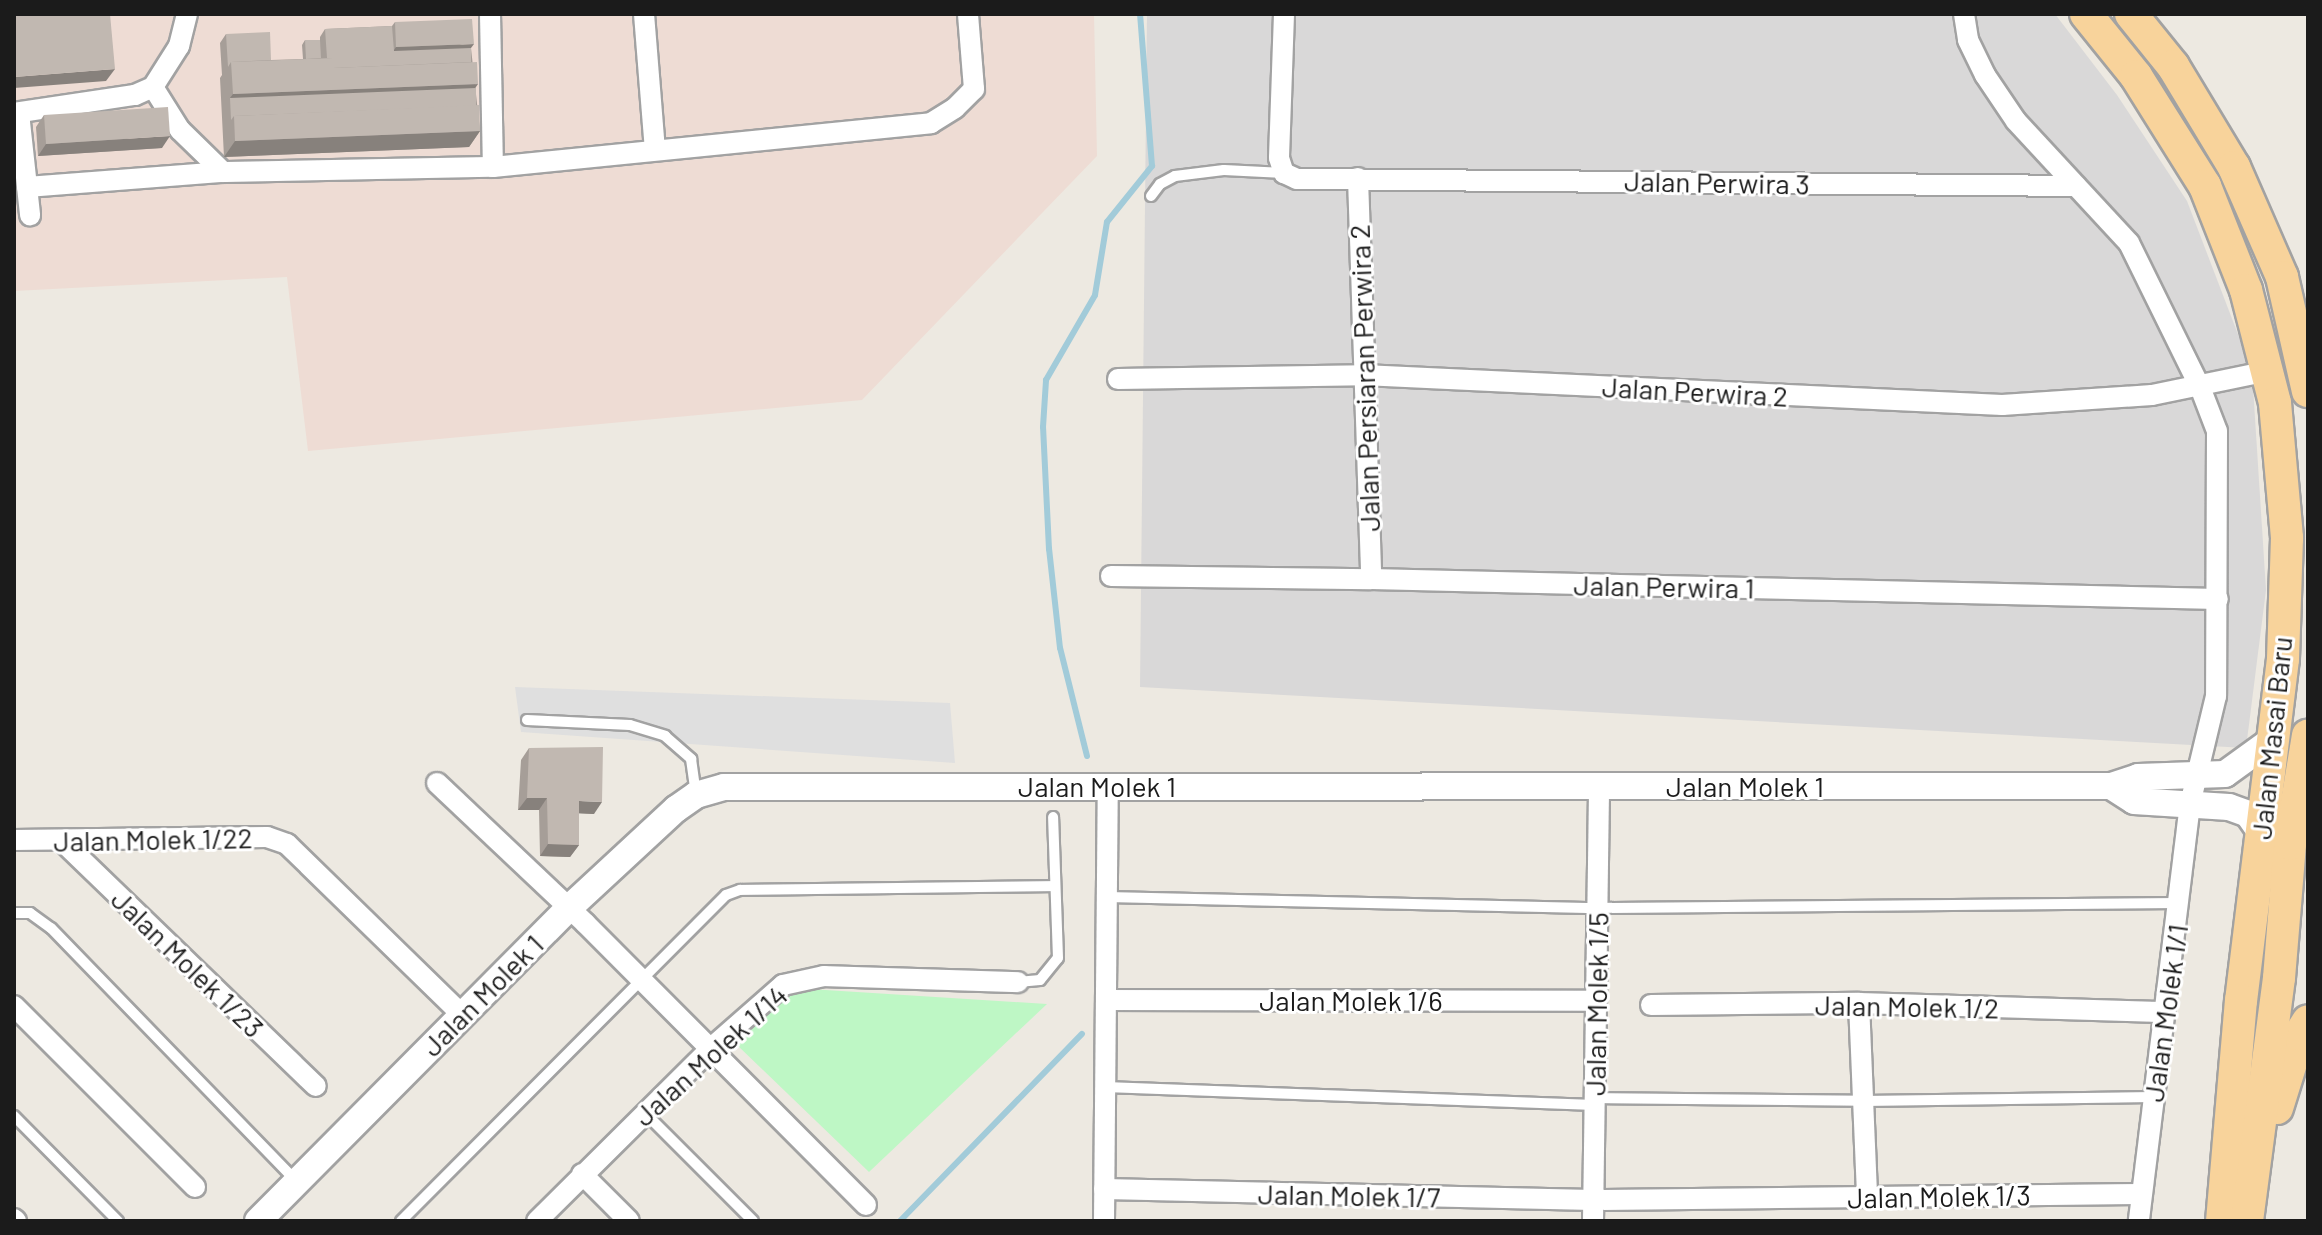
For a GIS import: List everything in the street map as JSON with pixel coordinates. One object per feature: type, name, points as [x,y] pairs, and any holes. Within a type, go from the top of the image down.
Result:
[{"type":"main road","name":"Jalan Masai Baru","points":[[2086,14],[2136,76],[2205,186],[2246,290],[2275,403],[2287,538],[2283,659],[2260,831],[2222,1221]]},
{"type":"main road","points":[[2131,14],[2173,66],[2234,167],[2282,277],[2308,391]]},
{"type":"main road","name":"Jalan Masai Baru","points":[[2248,1207],[2299,853],[2308,735]]},
{"type":"main road","points":[[2260,831],[2299,853]]},
{"type":"main road","points":[[2248,1207],[2300,1034],[2308,1021]]},
{"type":"street","points":[[30,215],[17,113],[135,95],[153,87],[179,46],[187,14]]},
{"type":"street","points":[[490,14],[493,167]]},
{"type":"street","points":[[644,14],[655,150]]},
{"type":"street","points":[[27,187],[223,172],[493,167],[931,123],[955,108],[974,89],[968,14]]},
{"type":"street","points":[[1284,14],[1279,158],[1284,173]]},
{"type":"street","name":"Jalan Molek 1/1","points":[[1964,14],[1968,40],[1985,75],[2016,121],[2129,243],[2215,422],[2218,443],[2216,696],[2190,804],[2139,1221]]},
{"type":"street","points":[[153,87],[180,130],[223,172]]},
{"type":"street","name":"Jalan Perwira 3","points":[[1284,173],[1297,179],[2076,186]]},
{"type":"street","name":"Jalan Persiaran Perwira 2","points":[[1358,178],[1371,579]]},
{"type":"street","name":"Jalan Perwira 2","points":[[1118,379],[1363,375],[2002,405],[2152,395],[2269,371]]},
{"type":"street","name":"Jalan Perwira 1","points":[[1111,576],[1371,579],[2218,599]]},
{"type":"street","name":"Jalan Molek 1","points":[[258,1221],[569,908],[696,795],[724,787],[2111,786],[2138,777],[2225,774],[2272,740]]},
{"type":"street","points":[[437,783],[569,908],[866,1205]]},
{"type":"street","points":[[1104,1221],[1108,786]]},
{"type":"street","name":"Jalan Molek 1","points":[[2111,786],[2134,801],[2229,807],[2248,814],[2260,831]]},
{"type":"street","name":"Jalan Molek 1/5","points":[[1593,1221],[1599,787]]},
{"type":"street","name":"Jalan Molek 1/22","points":[[14,840],[267,837],[287,844],[461,1014]]},
{"type":"street","name":"Jalan Molek 1/23","points":[[61,840],[316,1086]]},
{"type":"street","name":"Jalan Molek 1/14","points":[[537,1221],[644,1112],[783,985],[799,979],[824,976],[1018,982]]},
{"type":"street","name":"Jalan Molek 1/6","points":[[1106,1000],[1596,1001]]},
{"type":"street","points":[[1859,1003],[1867,1197]]},
{"type":"street","name":"Jalan Molek 1/2","points":[[1651,1005],[1859,1003],[2164,1012]]},
{"type":"street","points":[[14,1006],[195,1187]]},
{"type":"street","points":[[582,1174],[629,1221]]},
{"type":"street","name":"Jalan Molek 1/7","points":[[1104,1189],[1593,1200]]},
{"type":"street","name":"Jalan Molek 1/3","points":[[1593,1200],[2141,1194]]},
{"type":"lane","points":[[1151,196],[1160,184],[1189,174],[1224,170],[1284,173]]},
{"type":"lane","points":[[527,720],[630,725],[665,736],[691,759],[696,795]]},
{"type":"lane","points":[[1018,982],[1040,980],[1058,958],[1053,817]]},
{"type":"lane","points":[[401,1221],[639,978],[726,895],[740,890],[1055,886]]},
{"type":"lane","points":[[1107,897],[1598,908],[2180,903]]},
{"type":"lane","points":[[14,913],[30,913],[51,928],[297,1181]]},
{"type":"lane","points":[[1105,1087],[1595,1101],[2153,1097]]},
{"type":"lane","points":[[644,1112],[753,1221]]},
{"type":"lane","points":[[14,1116],[118,1221]]},
{"type":"shaded area","points":[[14,14],[1094,14],[1097,156],[862,400],[308,451],[287,277],[14,291]]},
{"type":"shaded area","points":[[1147,14],[2055,14],[2117,95],[2187,201],[2252,371],[2266,590],[2246,748],[1140,687]]},
{"type":"shaded area","points":[[515,687],[950,703],[955,763],[521,732]]},
{"type":"green space","points":[[794,988],[1047,1004],[869,1172],[736,1044]]},
{"type":"building","points":[[14,14],[110,14],[115,69],[14,77]]},
{"type":"building","points":[[472,19],[474,44],[396,47],[395,22]]},
{"type":"building","points":[[392,26],[394,51],[471,48],[471,62],[333,68],[333,58],[327,58],[325,29]]},
{"type":"building","points":[[270,32],[271,60],[231,62],[228,67],[226,34]]},
{"type":"building","points":[[305,40],[320,40],[321,58],[306,59]]},
{"type":"building","points":[[333,58],[333,68],[477,62],[478,84],[233,94],[231,62]]},
{"type":"building","points":[[476,88],[476,106],[234,116],[231,120],[230,98]]},
{"type":"building","points":[[479,105],[480,131],[235,141],[234,116]]},
{"type":"building","points":[[168,107],[170,136],[46,144],[44,115]]},
{"type":"building","points":[[603,747],[602,802],[579,801],[579,845],[548,844],[547,798],[527,798],[529,748]]},
{"type":"waterway","points":[[1087,756],[1060,648],[1049,549],[1043,427],[1046,380],[1095,295],[1107,222],[1152,166],[1140,14]]},
{"type":"waterway","points":[[900,1221],[1082,1034]]}]
